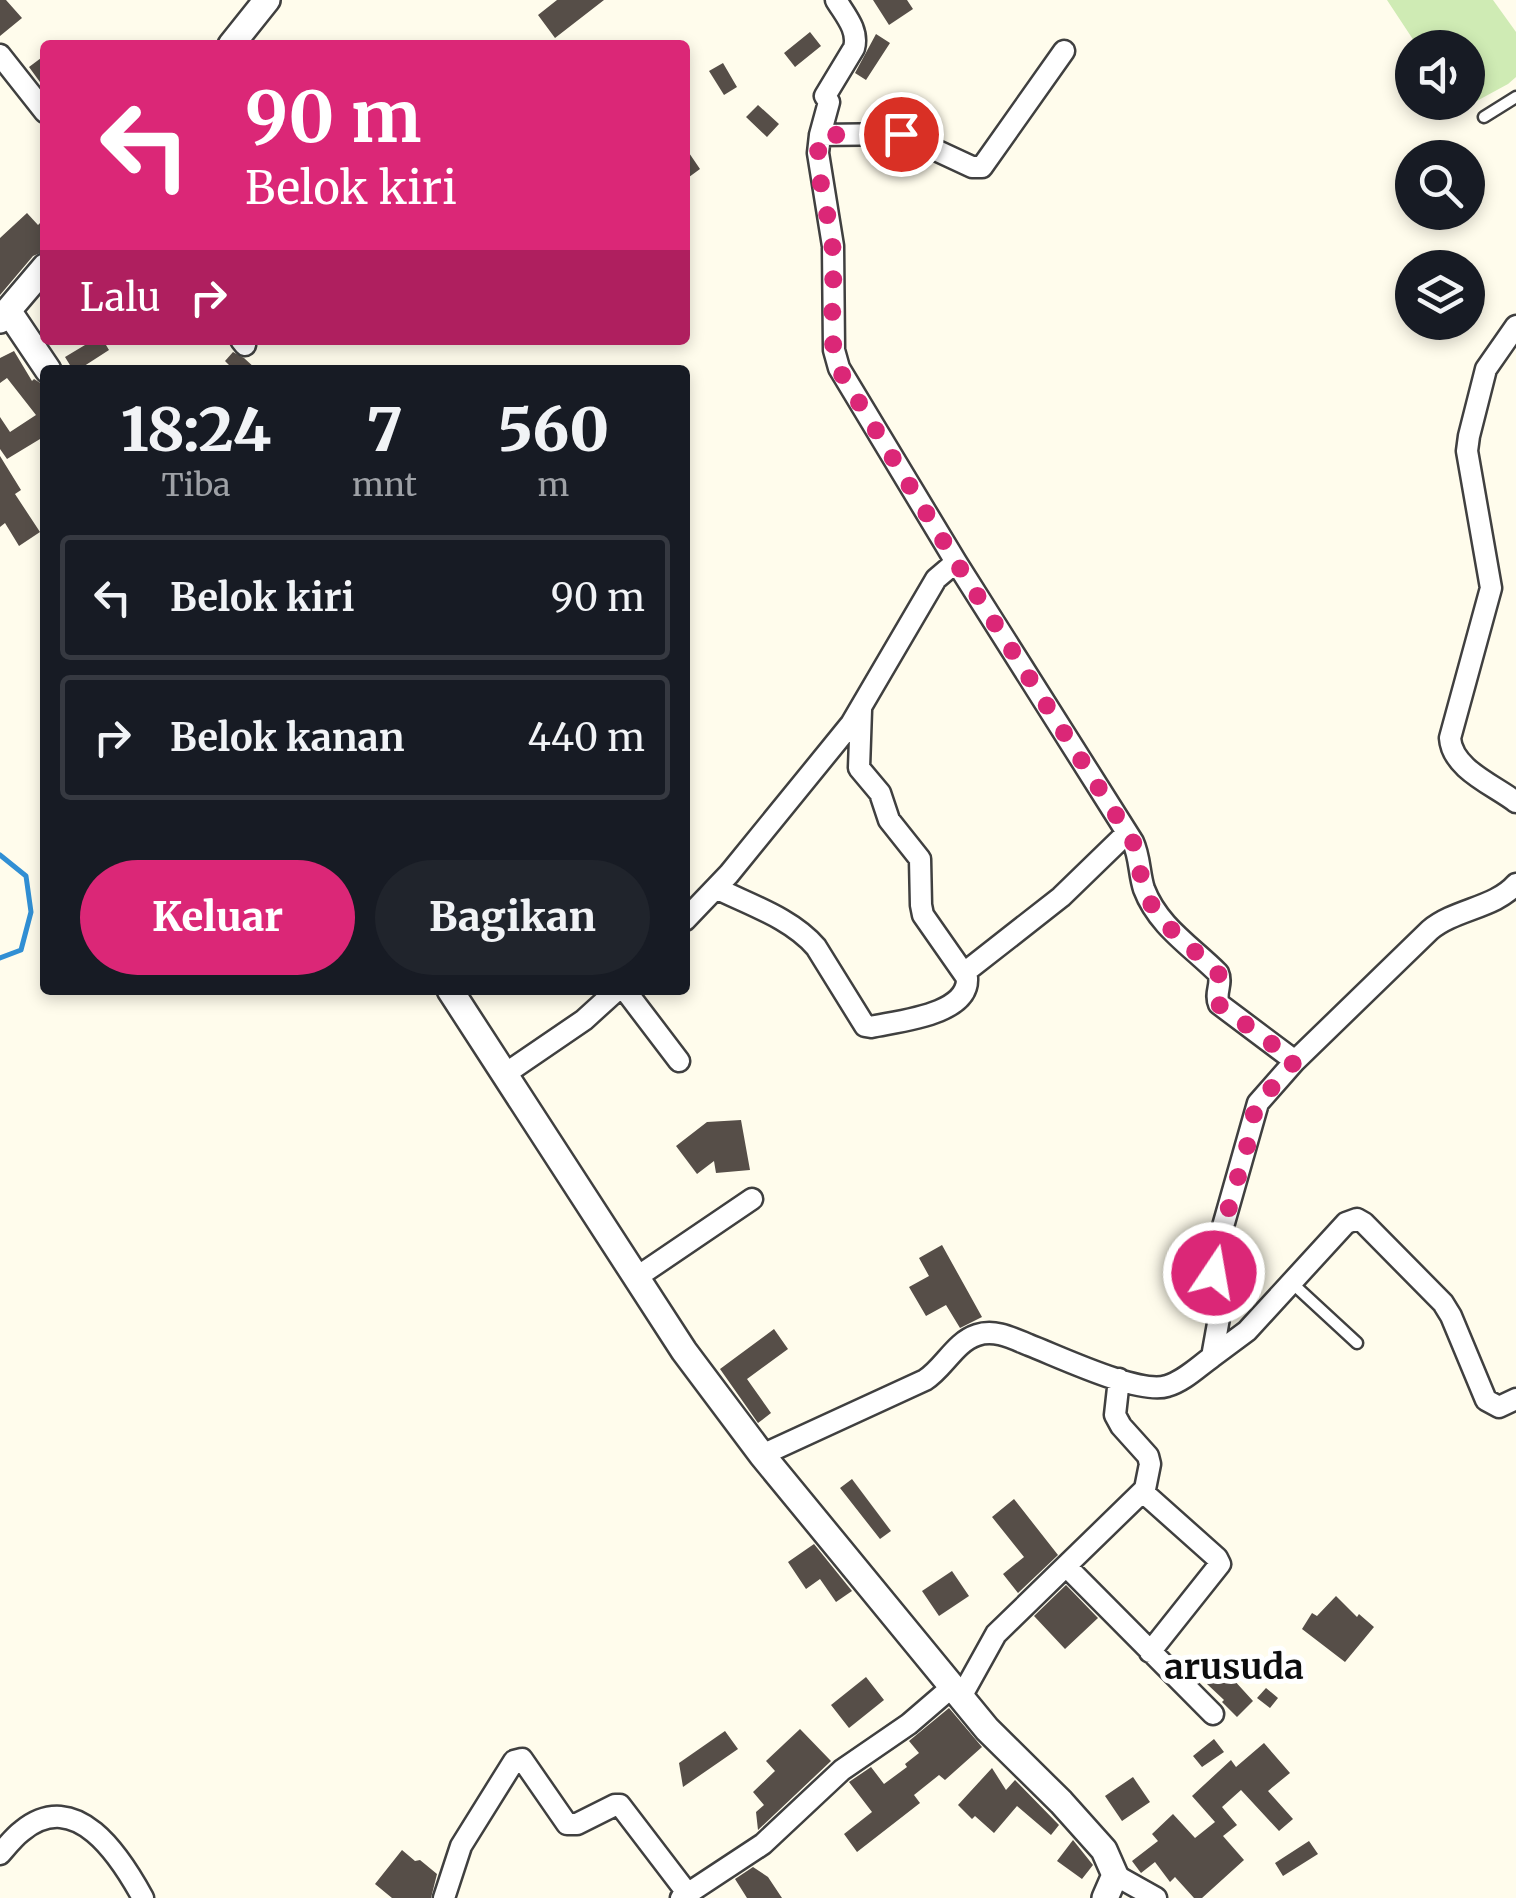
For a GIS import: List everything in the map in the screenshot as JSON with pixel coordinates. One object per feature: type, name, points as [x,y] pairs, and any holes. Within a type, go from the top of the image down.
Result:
[{"type":"street","points":[[235,40],[266,0]]},
{"type":"street","points":[[836,0],[856,41],[825,96],[829,102],[818,160],[833,246],[835,358],[956,562],[1127,833],[1136,850],[1147,895],[1164,923],[1220,976],[1218,1004],[1295,1061]]},
{"type":"street","points":[[820,135],[901,134],[982,168],[1064,51]]},
{"type":"street","points":[[0,54],[40,106]]},
{"type":"street","points":[[40,273],[5,316],[44,365]]},
{"type":"street","points":[[1516,326],[1486,370],[1468,436],[1491,588],[1450,738],[1455,756],[1462,763],[1516,802]]},
{"type":"street","points":[[690,915],[861,710],[936,579],[956,562]]},
{"type":"street","points":[[716,888],[808,937],[868,1028],[934,1013],[966,993],[964,973],[924,915],[918,855],[889,820],[880,793],[860,768],[861,710]]},
{"type":"street","points":[[964,973],[1061,897],[1127,833]]},
{"type":"street","points":[[1212,1357],[1221,1307],[1214,1258],[1258,1103],[1295,1061],[1430,930],[1445,919],[1505,894],[1516,884]]},
{"type":"street","points":[[453,995],[684,1352],[762,1455],[987,1729],[1104,1850],[1110,1886],[1156,1898]]},
{"type":"street","points":[[505,1074],[584,1020],[612,995]]},
{"type":"street","points":[[629,995],[679,1061]]},
{"type":"street","points":[[637,1276],[752,1199]]},
{"type":"street","points":[[762,1455],[925,1380],[962,1344],[979,1334],[1003,1335],[1142,1387],[1165,1387],[1178,1382],[1247,1331],[1346,1223],[1354,1220],[1361,1221],[1443,1303],[1486,1400],[1499,1407],[1516,1400]]},
{"type":"street","points":[[444,1898],[461,1846],[514,1761],[522,1759],[566,1824],[577,1824],[620,1806],[685,1896],[763,1844],[842,1770],[957,1692],[996,1634],[1143,1492],[1149,1460],[1115,1415],[1118,1379]]},
{"type":"street","points":[[1143,1492],[1220,1564],[1150,1652]]},
{"type":"street","points":[[1066,1566],[1213,1714]]},
{"type":"street","points":[[0,1854],[24,1829],[41,1820],[58,1816],[73,1819],[88,1826],[110,1848],[143,1898]]},
{"type":"lane","points":[[1485,116],[1516,97]]},
{"type":"lane","points":[[1292,1282],[1357,1343]]},
{"type":"green space","points":[[1387,0],[1493,0],[1516,32],[1516,77],[1485,96],[1485,30],[1407,30]]},
{"type":"building","points":[[0,0],[6,0],[22,18],[0,36]]},
{"type":"building","points":[[557,0],[604,0],[555,38],[538,15]]},
{"type":"building","points":[[873,0],[907,0],[913,9],[889,25]]},
{"type":"building","points":[[810,32],[821,46],[795,67],[784,53]]},
{"type":"building","points":[[876,34],[890,43],[866,80],[855,73]]},
{"type":"building","points":[[40,59],[40,82],[29,67]]},
{"type":"building","points":[[723,63],[737,87],[724,95],[709,71]]},
{"type":"building","points":[[758,105],[779,124],[767,137],[746,117]]},
{"type":"building","points":[[690,154],[700,169],[690,176]]},
{"type":"building","points":[[27,213],[40,223],[40,253],[33,256],[0,295],[0,238]]},
{"type":"building","points":[[85,345],[106,345],[109,350],[86,365],[70,365],[65,357]]},
{"type":"building","points":[[14,351],[32,381],[40,383],[40,439],[7,459],[0,449],[0,417],[10,432],[36,415],[7,378],[0,383],[0,358]]},
{"type":"building","points":[[233,352],[252,365],[229,365],[225,361]]},
{"type":"building","points":[[0,456],[21,490],[15,494],[40,532],[19,546],[5,523],[0,527]]},
{"type":"building","points":[[741,1120],[750,1170],[716,1173],[714,1161],[697,1174],[676,1146],[707,1122]]},
{"type":"building","points":[[942,1245],[982,1317],[960,1328],[946,1305],[926,1316],[909,1287],[929,1276],[919,1258]]},
{"type":"building","points":[[774,1329],[788,1349],[747,1379],[771,1413],[758,1423],[720,1369]]},
{"type":"building","points":[[852,1479],[891,1531],[880,1539],[840,1488]]},
{"type":"building","points":[[1014,1499],[1058,1555],[1018,1593],[1003,1574],[1024,1557],[992,1517]]},
{"type":"building","points":[[814,1544],[852,1591],[836,1602],[820,1579],[806,1589],[788,1562]]},
{"type":"building","points":[[952,1571],[969,1596],[939,1616],[922,1591]]},
{"type":"building","points":[[1066,1585],[1098,1618],[1065,1649],[1034,1616]]},
{"type":"building","points":[[1336,1596],[1374,1627],[1345,1662],[1302,1629],[1312,1613],[1317,1616]]},
{"type":"building","points":[[1223,1668],[1253,1701],[1237,1717],[1207,1684]]},
{"type":"building","points":[[866,1677],[884,1700],[849,1728],[831,1705]]},
{"type":"building","points":[[1266,1688],[1278,1698],[1270,1708],[1257,1698]]},
{"type":"building","points":[[949,1708],[982,1747],[945,1780],[939,1775],[914,1795],[920,1803],[857,1852],[844,1834],[872,1812],[849,1782],[871,1767],[884,1784],[907,1767],[905,1764],[919,1753],[909,1741]]},
{"type":"building","points":[[800,1729],[831,1761],[758,1830],[756,1812],[764,1805],[753,1792],[775,1771],[766,1761]]},
{"type":"building","points":[[725,1731],[738,1749],[683,1787],[679,1763]]},
{"type":"building","points":[[1214,1739],[1224,1752],[1202,1767],[1193,1756]]},
{"type":"building","points":[[1264,1743],[1290,1773],[1268,1791],[1293,1819],[1279,1831],[1241,1790],[1222,1807],[1237,1825],[1223,1836],[1244,1860],[1202,1898],[1194,1898],[1175,1877],[1170,1882],[1155,1862],[1141,1873],[1132,1861],[1158,1841],[1152,1834],[1173,1814],[1195,1838],[1215,1822],[1192,1796],[1231,1760],[1236,1767]]},
{"type":"building","points":[[992,1768],[1006,1790],[1015,1780],[1059,1825],[1051,1835],[1017,1806],[994,1833],[958,1805]]},
{"type":"building","points":[[1133,1777],[1150,1802],[1122,1821],[1105,1796]]},
{"type":"building","points":[[1073,1840],[1093,1865],[1082,1879],[1057,1861]]},
{"type":"building","points":[[1309,1841],[1318,1854],[1283,1876],[1275,1863]]},
{"type":"building","points":[[402,1850],[437,1874],[431,1898],[392,1898],[375,1884]]},
{"type":"building","points":[[753,1867],[768,1877],[782,1898],[747,1898],[735,1879]]},
{"type":"waterway","points":[[0,855],[26,876],[31,912],[21,950],[0,958]]},
{"type":"district","name":"arusuda","points":[[1234,1667]]},
{"type":"route","points":[[901,134],[820,135],[818,160],[833,246],[834,350],[838,368],[1133,842],[1143,885],[1164,923],[1218,973],[1218,1004],[1295,1061],[1255,1107],[1214,1258],[1214,1273]]}]
